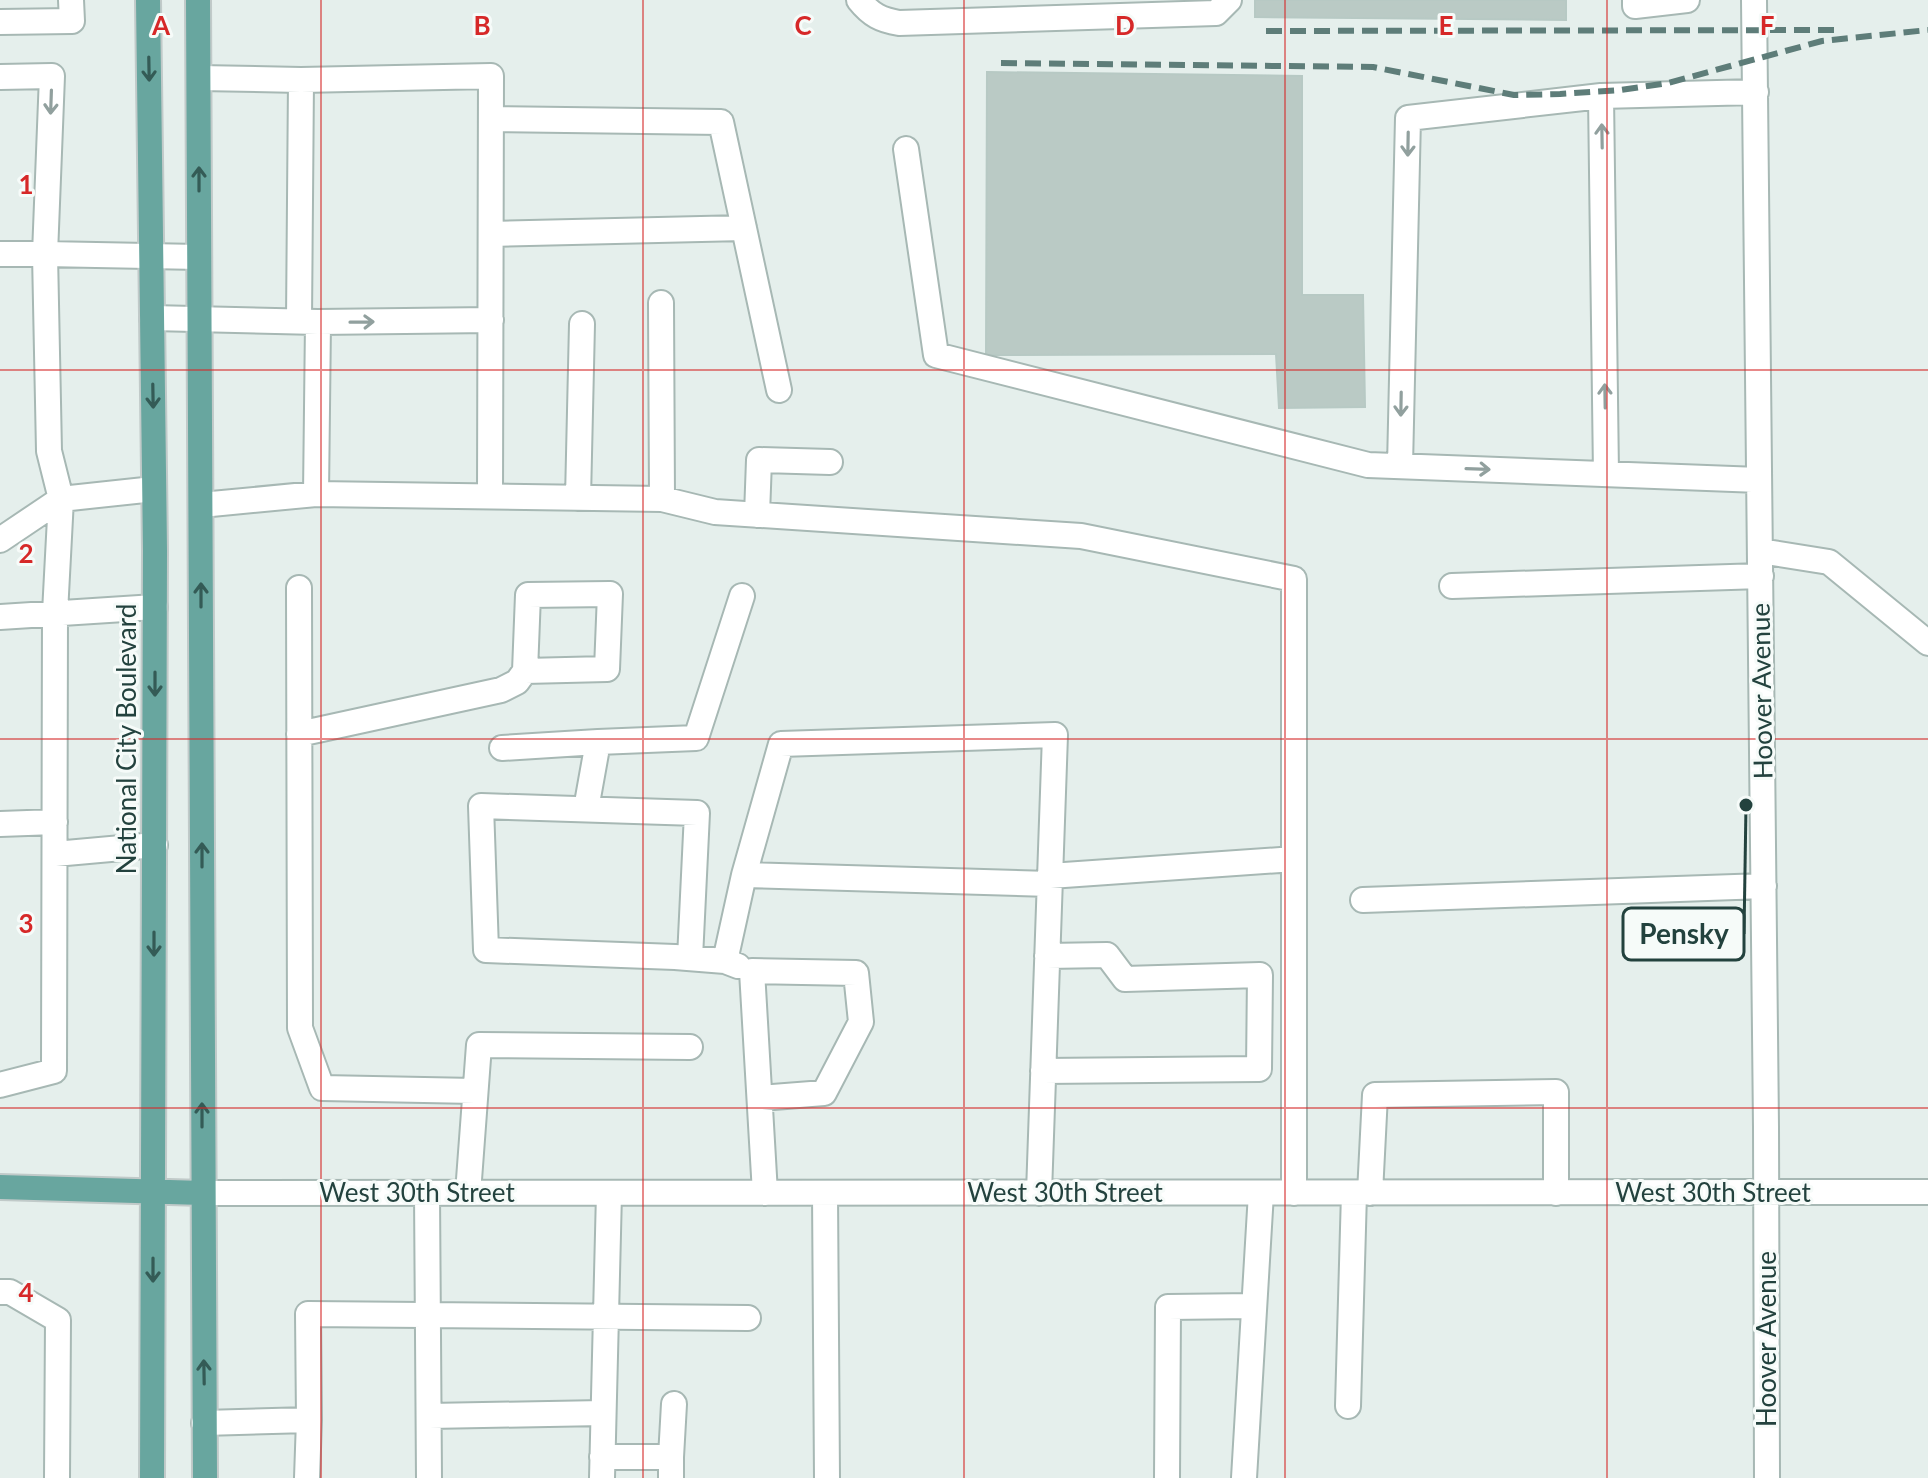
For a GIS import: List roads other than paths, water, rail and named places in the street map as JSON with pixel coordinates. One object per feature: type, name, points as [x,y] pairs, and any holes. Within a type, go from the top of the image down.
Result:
[{"type":"main road","name":"National City Boulevard","points":[[148,0],[155,607],[152,1478]]},
{"type":"main road","points":[[198,0],[205,1478]]},
{"type":"main road","points":[[0,1187],[203,1193]]},
{"type":"street","points":[[0,22],[72,21],[71,0]]},
{"type":"street","points":[[859,0],[882,21],[899,23],[1216,13],[1229,0]]},
{"type":"street","points":[[1635,0],[1635,6],[1687,0]]},
{"type":"street","name":"Hoover Avenue","points":[[1754,0],[1767,1192],[1767,1478]]},
{"type":"street","points":[[0,77],[52,76],[45,254],[49,451],[61,499],[55,613],[54,1071],[0,1085]]},
{"type":"street","points":[[199,78],[301,80],[491,76],[490,496]]},
{"type":"street","points":[[301,80],[316,494]]},
{"type":"street","points":[[1400,466],[1408,118],[1601,96],[1756,92]]},
{"type":"street","points":[[1601,96],[1606,474]]},
{"type":"street","points":[[492,119],[721,122],[779,390]]},
{"type":"street","points":[[906,149],[936,355],[1368,465],[1759,480]]},
{"type":"street","points":[[491,234],[744,228]]},
{"type":"street","points":[[0,254],[199,257]]},
{"type":"street","points":[[661,303],[662,499]]},
{"type":"street","points":[[152,318],[491,320]]},
{"type":"street","points":[[578,498],[582,324]]},
{"type":"street","points":[[757,515],[759,460],[830,462]]},
{"type":"street","points":[[0,540],[61,499],[154,489]]},
{"type":"street","points":[[201,505],[316,494],[662,499],[715,512],[1081,536],[1294,579],[1294,1193]]},
{"type":"street","points":[[1760,551],[1829,562],[1928,643]]},
{"type":"street","points":[[1452,586],[1761,576]]},
{"type":"street","points":[[299,588],[300,1028],[322,1088],[475,1091]]},
{"type":"street","points":[[299,734],[501,690],[517,682],[525,671],[528,595],[610,594],[607,669],[525,671]]},
{"type":"street","points":[[502,748],[696,738],[742,596]]},
{"type":"street","points":[[0,617],[155,607]]},
{"type":"street","points":[[725,961],[744,875],[781,744],[1055,735],[1039,1193]]},
{"type":"street","points":[[586,809],[598,742]]},
{"type":"street","points":[[690,958],[697,813],[481,806],[486,950],[690,958],[725,961],[752,971],[856,973],[861,1022],[824,1093],[760,1098]]},
{"type":"street","points":[[0,824],[55,822]]},
{"type":"street","points":[[55,854],[155,845]]},
{"type":"street","points":[[744,875],[1050,880],[1294,859]]},
{"type":"street","points":[[1363,900],[1764,886]]},
{"type":"street","points":[[1043,1071],[1259,1069],[1260,975],[1125,979],[1107,955],[1047,956]]},
{"type":"street","points":[[752,971],[765,1193]]},
{"type":"street","points":[[468,1193],[479,1045],[690,1047]]},
{"type":"street","points":[[1348,1406],[1362,1193],[1375,1095],[1556,1092],[1556,1193]]},
{"type":"street","name":"West 30th Street","points":[[203,1193],[1928,1192]]},
{"type":"street","points":[[427,1193],[429,1478]]},
{"type":"street","points":[[609,1193],[602,1468],[671,1467],[674,1404]]},
{"type":"street","points":[[825,1193],[827,1478]]},
{"type":"street","points":[[1244,1478],[1261,1193]]},
{"type":"street","points":[[0,1292],[10,1292],[58,1320],[57,1478]]},
{"type":"street","points":[[1167,1478],[1168,1307],[1254,1306]]},
{"type":"street","points":[[307,1478],[308,1314],[748,1318]]},
{"type":"street","points":[[429,1416],[603,1413]]},
{"type":"street","points":[[204,1423],[309,1420]]},
{"type":"railway","points":[[1266,31],[1840,30]]},
{"type":"railway","points":[[1001,63],[1373,67],[1514,95],[1560,94],[1668,83],[1822,41],[1928,30]]},
{"type":"place","name":"Pensky","points":[[1746,805]]}]
